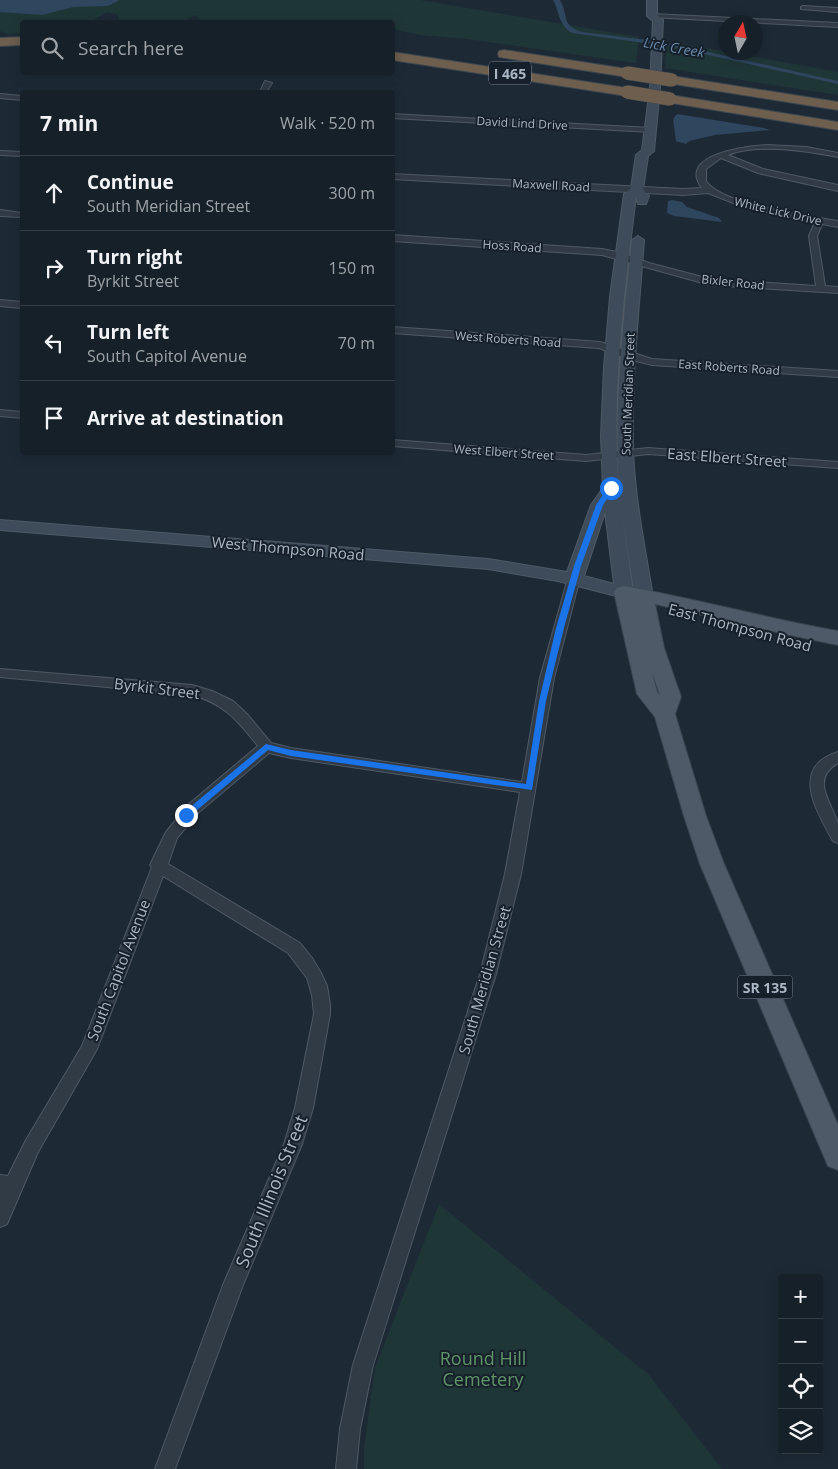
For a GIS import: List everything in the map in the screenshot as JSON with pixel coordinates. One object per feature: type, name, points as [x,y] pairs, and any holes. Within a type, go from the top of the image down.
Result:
[{"type":"highway","points":[[0,42],[20,41]]},
{"type":"highway","points":[[0,50],[20,49]]},
{"type":"highway","name":"I 465","points":[[490,52],[838,106]]},
{"type":"highway","name":"I 465","points":[[395,56],[838,126]]},
{"type":"main road","name":"South Meridian Street","points":[[652,0],[652,16]]},
{"type":"main road","name":"South Meridian Street","points":[[646,28],[646,19],[652,16]]},
{"type":"main road","name":"South Meridian Street","points":[[643,122],[657,50],[658,20],[652,16]]},
{"type":"main road","name":"South Meridian Street","points":[[641,212],[643,196],[638,190],[642,155],[648,151],[643,122],[645,55]]},
{"type":"main road","name":"South Meridian Street","points":[[634,595],[629,503],[617,454],[610,396],[621,353],[629,259],[630,194],[638,190]]},
{"type":"main road","name":"South Meridian Street","points":[[629,259],[639,228]]},
{"type":"main road","name":"South Meridian Street","points":[[617,454],[611,488],[615,532],[634,595],[670,697],[665,714],[692,807],[712,864],[838,1157]]},
{"type":"main road","name":"South Meridian Street","points":[[574,578],[599,505],[611,488]]},
{"type":"main road","name":"West Thompson Road","points":[[0,525],[488,564],[574,578]]},
{"type":"main road","name":"East Thompson Road","points":[[574,578],[634,595],[675,601],[785,628],[838,638]]},
{"type":"main road","name":"East Thompson Road","points":[[634,595],[667,610],[772,638],[838,651]]},
{"type":"street","points":[[803,8],[838,10]]},
{"type":"street","points":[[652,16],[838,25]]},
{"type":"street","points":[[263,90],[268,83]]},
{"type":"street","points":[[0,96],[20,98]]},
{"type":"street","name":"David Lind Drive","points":[[395,116],[643,122]]},
{"type":"street","points":[[710,190],[701,181],[700,173],[708,163],[722,156],[743,150],[774,147],[812,150],[838,155]]},
{"type":"street","points":[[0,153],[20,154]]},
{"type":"street","points":[[722,156],[761,171],[838,188]]},
{"type":"street","name":"Maxwell Road","points":[[395,176],[683,192],[710,190]]},
{"type":"street","name":"White Lick Drive","points":[[710,190],[736,202],[838,224]]},
{"type":"street","points":[[0,213],[20,214]]},
{"type":"street","points":[[820,220],[813,236],[821,289]]},
{"type":"street","name":"Hoss Road","points":[[395,238],[598,251],[629,259]]},
{"type":"street","name":"Bixler Road","points":[[629,259],[714,282],[838,290]]},
{"type":"street","points":[[0,303],[20,304]]},
{"type":"street","name":"West Roberts Road","points":[[395,330],[595,345],[621,353]]},
{"type":"street","name":"East Roberts Road","points":[[621,353],[652,362],[838,374]]},
{"type":"street","points":[[0,413],[20,415]]},
{"type":"street","name":"West Elbert Street","points":[[395,443],[586,458],[617,454]]},
{"type":"street","name":"East Elbert Street","points":[[617,454],[648,451],[838,465]]},
{"type":"street","name":"South Meridian Street","points":[[346,1469],[350,1429],[363,1365],[496,944],[507,901],[529,788],[542,701],[574,578]]},
{"type":"street","name":"Byrkit Street","points":[[0,673],[182,689],[206,694],[234,708],[244,717],[266,747]]},
{"type":"street","points":[[266,747],[291,753],[529,788]]},
{"type":"street","name":"South Capitol Avenue","points":[[0,1218],[6,1184],[32,1146],[89,1048],[171,836],[186,815],[266,747]]},
{"type":"street","points":[[838,757],[830,760],[819,772],[816,787],[820,803],[838,837]]},
{"type":"street","name":"South Illinois Street","points":[[158,866],[294,948],[314,973],[320,987],[322,1003],[322,1014],[304,1108],[293,1144],[233,1285],[165,1469]]},
{"type":"green space","points":[[0,0],[420,0],[639,37],[636,63],[468,39],[419,35],[395,29],[395,20],[200,20],[195,15],[186,20],[119,20],[117,14],[107,12],[93,20],[20,20],[20,33],[8,34],[0,31]]},
{"type":"green space","points":[[673,42],[718,50],[718,60],[763,60],[763,58],[838,72],[838,95],[665,68],[666,47]]},
{"type":"green space","name":"Round Hill Cemetery","points":[[439,1204],[649,1375],[722,1469],[364,1469],[364,1449],[375,1368]]},
{"type":"water","points":[[0,0],[118,1],[108,6],[73,7],[42,15],[0,12]]},
{"type":"water","name":"Lick Creek","points":[[553,0],[560,0],[568,23],[582,32],[664,42],[718,54],[718,57],[673,47],[572,33],[567,30]]},
{"type":"water","name":"Lick Creek","points":[[731,60],[744,60],[838,81],[838,84]]},
{"type":"water","points":[[677,114],[770,130],[715,135],[689,141],[686,144],[676,141],[673,119]]},
{"type":"water","points":[[668,201],[682,202],[687,207],[719,218],[722,222],[674,216],[667,213]]},
{"type":"route","points":[[186,815],[266,747],[291,753],[529,788],[542,701],[560,628],[572,590],[577,566],[599,505],[611,488]]}]
